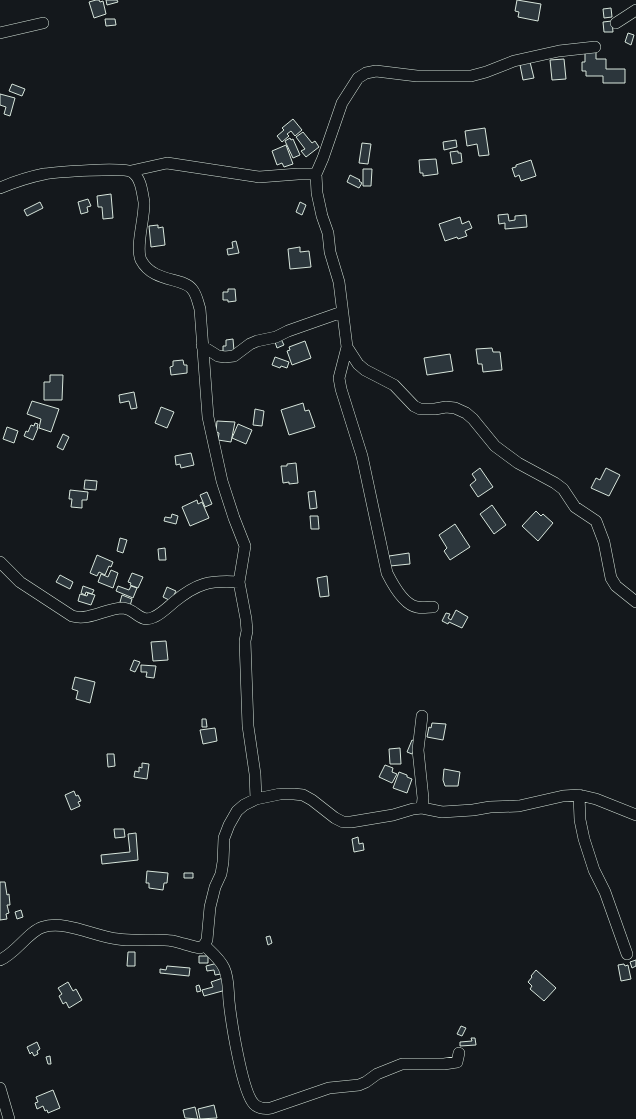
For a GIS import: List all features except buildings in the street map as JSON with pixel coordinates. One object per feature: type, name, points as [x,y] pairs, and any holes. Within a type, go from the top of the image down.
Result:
[{"type":"street","points":[[616,23],[636,10]]},
{"type":"street","points":[[0,32],[43,23]]},
{"type":"street","points":[[433,607],[415,607],[395,589],[387,573],[362,456],[341,389],[340,373],[347,347],[339,282],[330,252],[328,233],[322,216],[317,193],[316,174],[342,103],[358,78],[366,73],[376,71],[417,76],[471,76],[514,61],[558,51],[595,47]]},
{"type":"street","points":[[0,188],[44,174],[109,169],[131,171],[167,163],[259,177],[316,174]]},
{"type":"street","points":[[131,171],[139,178],[144,204],[140,236],[140,258],[147,268],[157,275],[192,288],[200,309],[208,417],[222,481],[245,546],[239,582],[247,631],[245,641],[248,726],[255,774],[256,799]]},
{"type":"street","points":[[202,346],[218,356],[234,356],[250,344],[257,341],[276,337],[288,331],[342,312]]},
{"type":"street","points":[[347,347],[358,364],[365,370],[394,384],[414,406],[420,409],[451,408],[466,413],[473,419],[495,446],[518,463],[563,489],[574,507],[596,521],[604,542],[611,578],[623,593],[636,602]]},
{"type":"street","points":[[0,562],[20,582],[72,616],[79,618],[124,608],[130,610],[139,617],[147,619],[155,617],[192,588],[207,583],[222,581],[239,582]]},
{"type":"street","points":[[422,716],[418,750],[423,798],[422,808]]},
{"type":"street","points":[[0,960],[19,947],[38,929],[44,926],[60,926],[85,930],[118,940],[173,941],[200,948],[207,940],[212,900],[223,862],[224,838],[237,811],[244,805],[256,799],[280,794],[294,794],[303,796],[312,800],[335,818],[343,822],[371,819],[413,809],[422,808],[442,812],[473,810],[519,806],[563,796],[579,795],[596,799],[636,815]]},
{"type":"street","points":[[579,795],[580,820],[584,839],[594,870],[605,892],[627,954]]},
{"type":"street","points":[[204,945],[224,968],[228,983],[234,1038],[249,1097],[256,1106],[263,1109],[271,1108],[329,1088],[359,1085],[377,1074],[402,1064],[444,1064],[457,1062],[459,1053]]},
{"type":"street","points":[[0,1088],[9,1119]]}]
